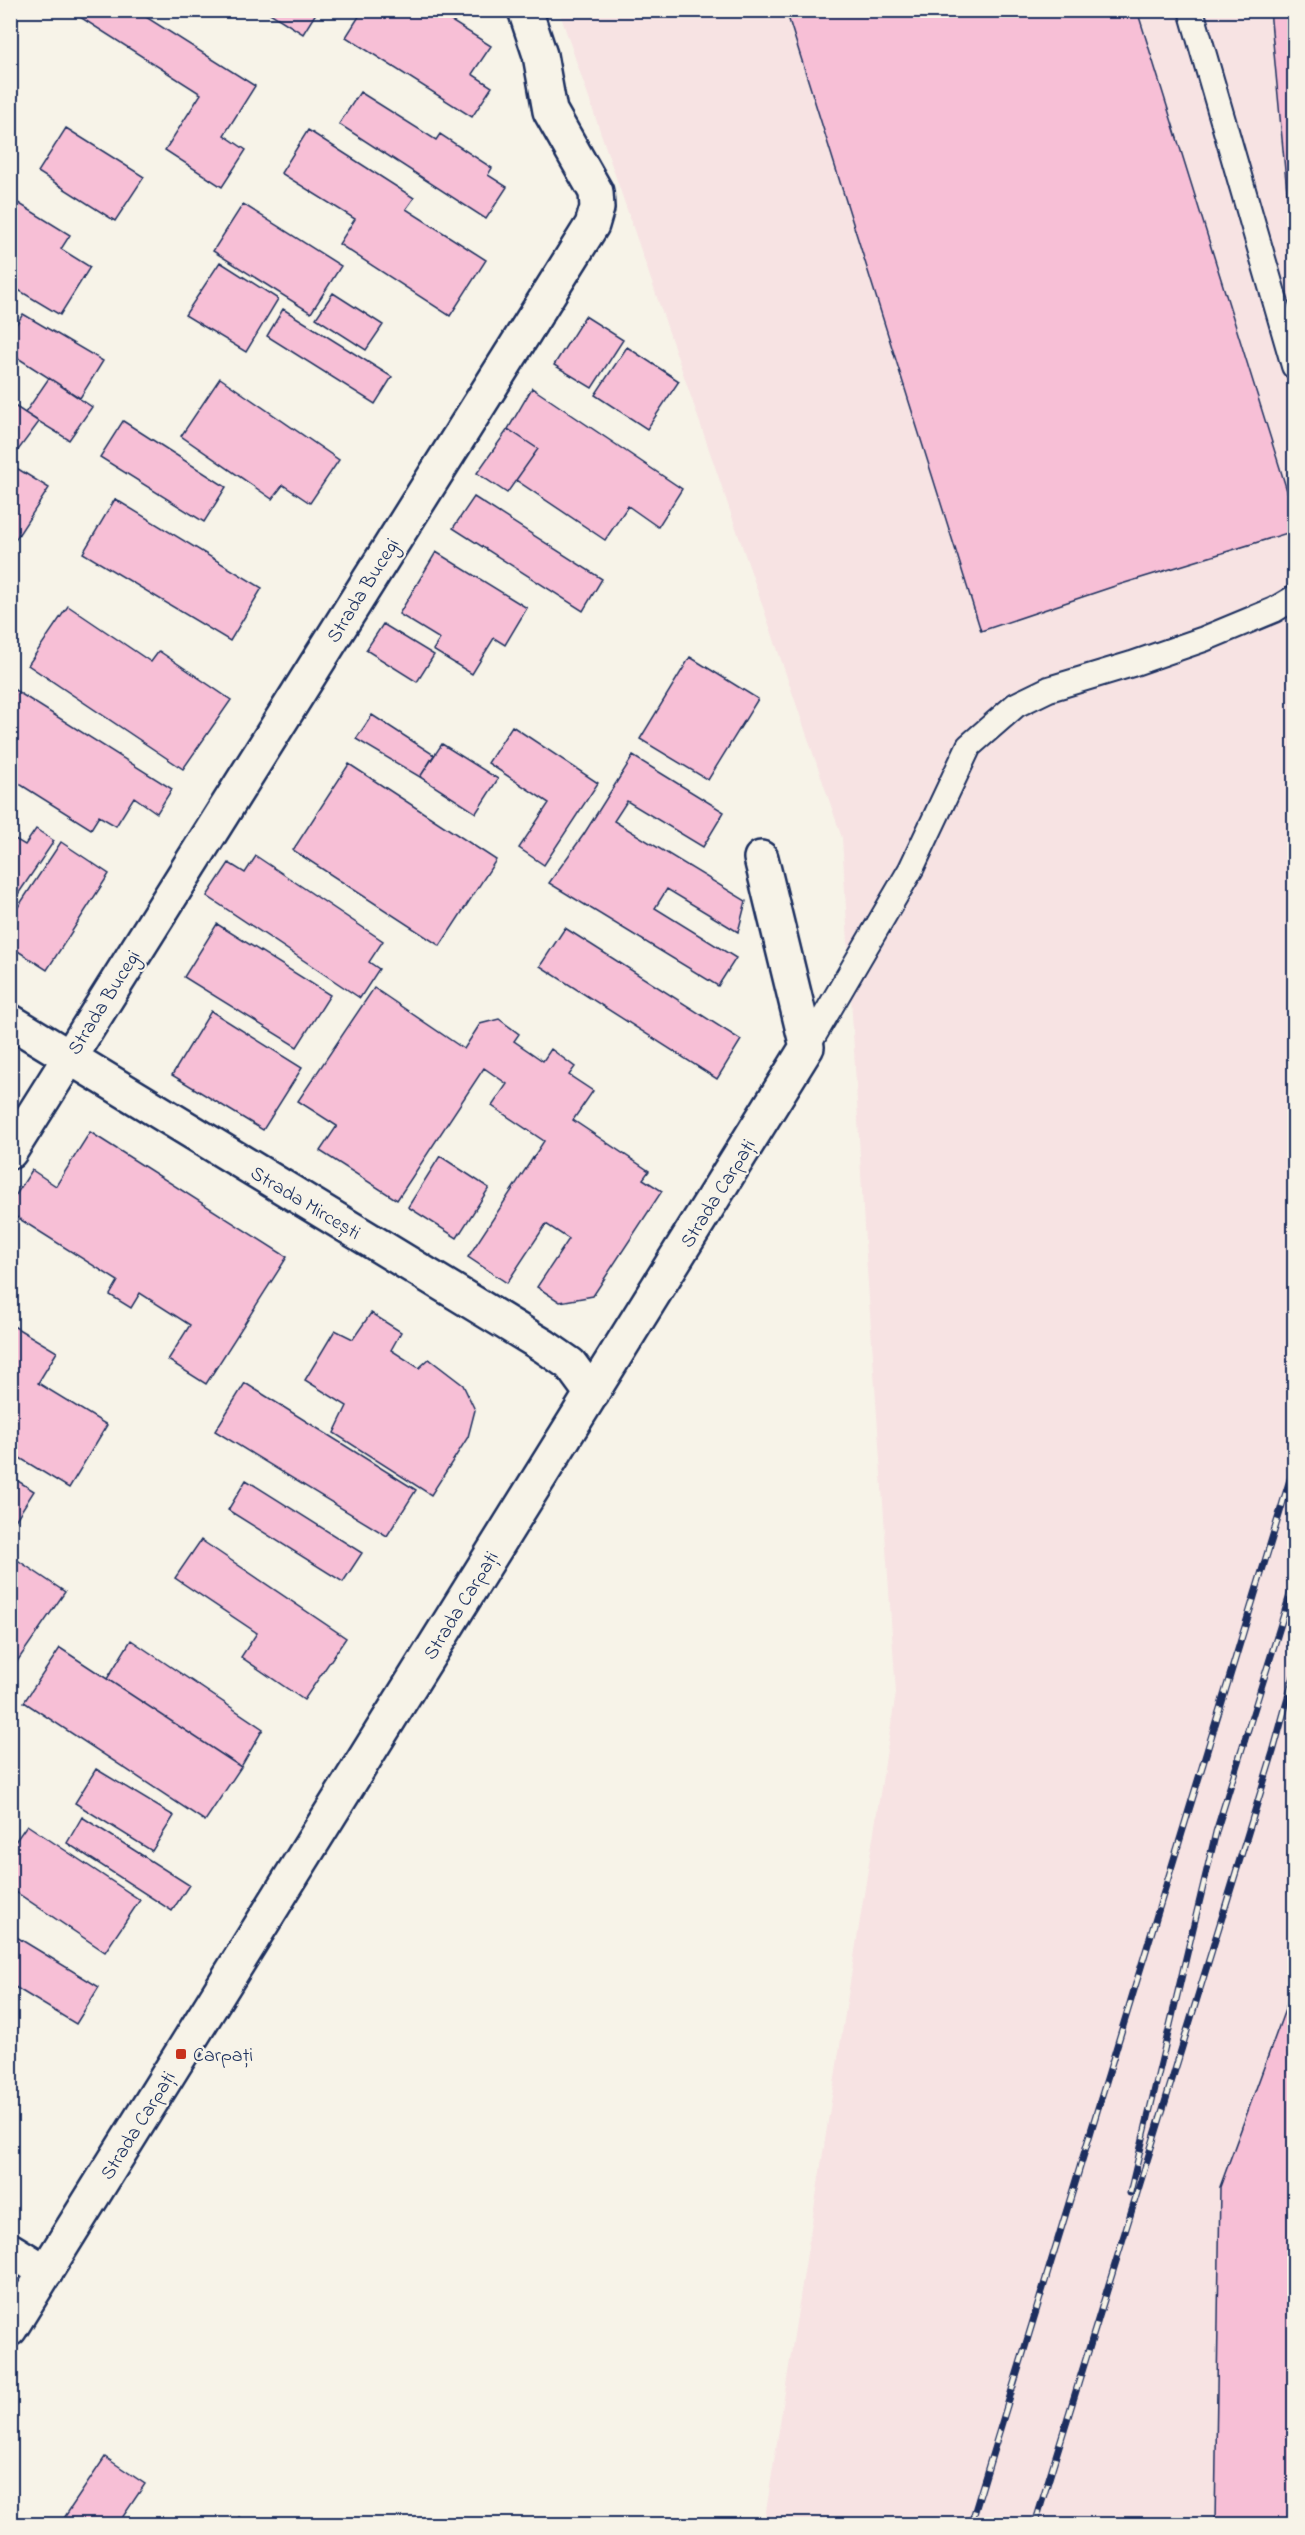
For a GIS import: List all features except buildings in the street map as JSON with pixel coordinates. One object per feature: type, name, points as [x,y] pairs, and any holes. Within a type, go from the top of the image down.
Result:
[{"type":"street","name":"Strada Bucegi","points":[[10,1152],[592,225],[597,208],[596,192],[550,111],[540,55],[525,10]]},
{"type":"street","points":[[761,858],[807,1047]]},
{"type":"street","name":"Strada Mircești","points":[[10,1021],[544,1346],[570,1364],[592,1394]]},
{"type":"street","name":"Strada Carpați","points":[[10,2329],[807,1047]]},
{"type":"street","points":[[10,2250],[46,2272]]},
{"type":"lane","points":[[1191,10],[1294,366]]},
{"type":"lane","points":[[807,1047],[911,869],[969,746],[1016,705],[1049,689],[1204,639],[1274,610],[1294,598]]},
{"type":"shaded area","points":[[559,11],[1294,11],[1294,2524],[764,2524],[896,1693],[864,1226],[842,838]]},
{"type":"railway","points":[[971,2524],[1294,1466]]},
{"type":"railway","points":[[1130,2193],[1216,1832],[1294,1582]]},
{"type":"railway","points":[[1035,2524],[1273,1752],[1294,1676]]},
{"type":"place","name":"Carpați","points":[[181,2054]]}]
